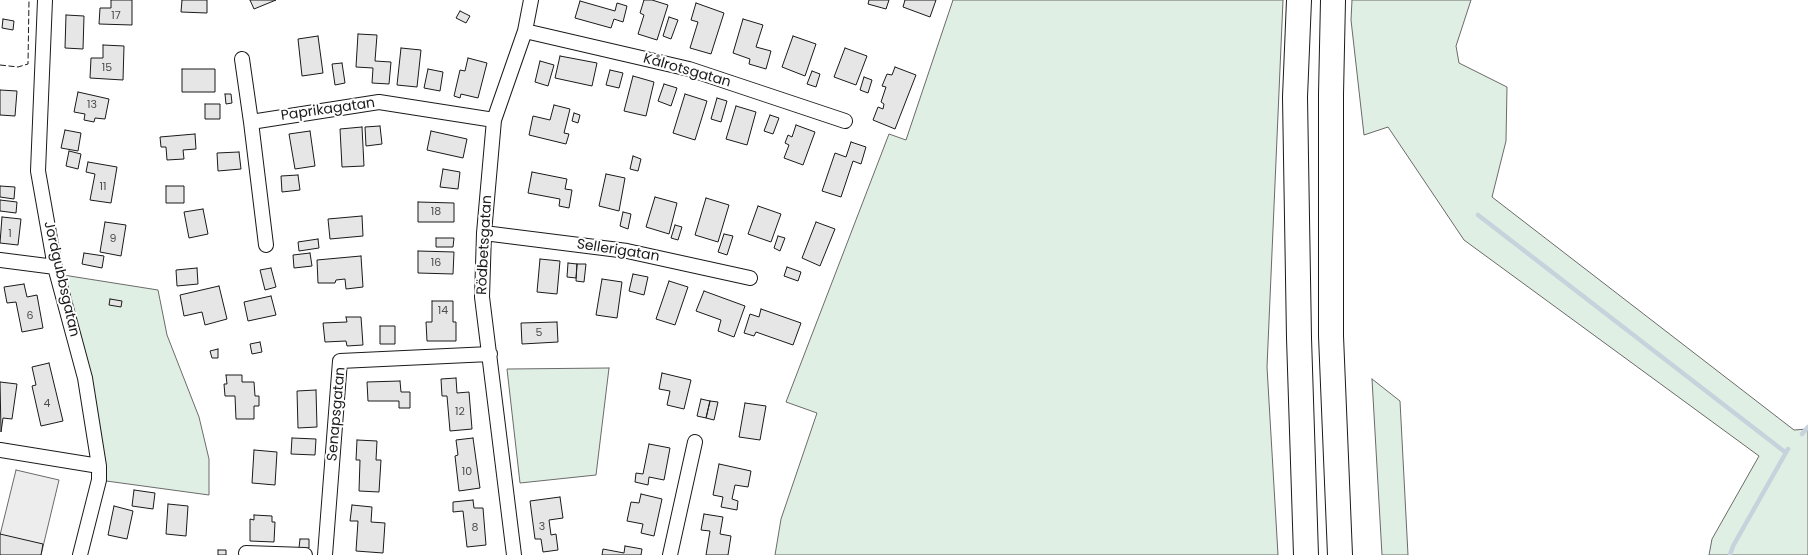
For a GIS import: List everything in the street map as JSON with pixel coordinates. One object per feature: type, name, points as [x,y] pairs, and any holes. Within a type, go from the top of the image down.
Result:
[{"type":"highway","points":[[1299,0],[1295,107],[1299,338],[1306,555]]},
{"type":"highway","points":[[1334,0],[1331,94],[1331,336],[1340,555]]},
{"type":"street","name":"Jordgubbsgatan","points":[[45,0],[38,171],[55,266],[84,378],[99,466],[99,480],[80,555]]},
{"type":"street","name":"Rödbetsgatan","points":[[514,555],[482,297],[484,233],[494,120],[525,31],[531,0]]},
{"type":"street","name":"Kålrotsgatan","points":[[525,31],[689,69],[846,121]]},
{"type":"street","points":[[242,59],[266,245]]},
{"type":"street","name":"Paprikagatan","points":[[251,122],[379,102],[494,120]]},
{"type":"street","name":"Sellerigatan","points":[[484,233],[627,250],[750,278]]},
{"type":"street","points":[[0,260],[55,266]]},
{"type":"street","name":"Senapsgatan","points":[[325,555],[340,361],[490,354]]},
{"type":"street","points":[[670,555],[695,442]]},
{"type":"street","points":[[0,450],[99,466]]},
{"type":"street","points":[[246,553],[304,555]]},
{"type":"green space","points":[[953,0],[1283,0],[1267,367],[1278,555],[775,555],[781,519],[817,413],[786,402],[889,134],[906,140]]},
{"type":"green space","points":[[1352,0],[1471,0],[1456,46],[1459,63],[1507,87],[1506,141],[1492,197],[1794,430],[1808,429],[1808,555],[1709,555],[1712,539],[1759,456],[1464,240],[1388,127],[1364,135],[1351,20]]},
{"type":"green space","points":[[57,274],[158,290],[167,335],[199,417],[209,459],[209,495],[99,480]]},
{"type":"green space","points":[[609,368],[596,475],[520,483],[507,369]]},
{"type":"green space","points":[[1372,379],[1400,401],[1408,555],[1382,555]]},
{"type":"shaded area","points":[[16,470],[59,480],[41,555],[0,555],[0,535]]},
{"type":"building","points":[[111,0],[132,0],[132,25],[99,24],[100,8],[111,8]]},
{"type":"building","points":[[182,0],[207,0],[207,13],[181,12]]},
{"type":"building","points":[[250,0],[276,0],[254,9]]},
{"type":"building","points":[[644,0],[652,0],[668,5],[657,40],[638,34],[644,15],[640,13]]},
{"type":"building","points":[[869,0],[889,0],[886,9],[868,4]]},
{"type":"building","points":[[905,0],[936,0],[930,17],[903,7]]},
{"type":"building","points":[[580,1],[615,11],[617,3],[627,6],[623,22],[614,19],[611,28],[575,18]]},
{"type":"building","points":[[696,3],[724,13],[711,54],[690,48],[698,22],[691,20]]},
{"type":"building","points":[[460,11],[470,16],[466,23],[456,18]]},
{"type":"building","points":[[66,15],[84,16],[83,49],[65,48]]},
{"type":"building","points":[[669,17],[678,20],[671,39],[663,36]]},
{"type":"building","points":[[3,19],[14,21],[13,30],[2,28]]},
{"type":"building","points":[[743,19],[763,25],[756,47],[771,51],[766,69],[749,64],[750,59],[733,53]]},
{"type":"building","points":[[358,34],[377,35],[375,61],[391,62],[389,84],[372,83],[373,68],[356,67]]},
{"type":"building","points":[[318,36],[323,73],[302,76],[298,39]]},
{"type":"building","points":[[793,36],[816,44],[805,76],[782,67]]},
{"type":"building","points":[[103,45],[124,46],[123,80],[90,78],[91,58],[103,58]]},
{"type":"building","points":[[401,48],[421,50],[417,87],[397,85]]},
{"type":"building","points":[[845,48],[867,56],[856,85],[834,77]]},
{"type":"building","points":[[560,56],[597,63],[592,86],[555,78]]},
{"type":"building","points":[[468,58],[487,63],[478,98],[461,94],[460,98],[454,96],[460,70],[465,71]]},
{"type":"building","points":[[540,61],[554,65],[548,86],[535,82]]},
{"type":"building","points":[[342,63],[345,83],[335,85],[332,64]]},
{"type":"building","points":[[895,67],[916,75],[895,129],[873,120],[878,107],[883,109],[884,104],[881,102],[886,87],[882,86],[887,74],[892,75]]},
{"type":"building","points":[[182,69],[215,69],[215,92],[182,92]]},
{"type":"building","points":[[428,69],[443,72],[440,91],[424,88]]},
{"type":"building","points":[[610,70],[623,73],[619,88],[606,85]]},
{"type":"building","points":[[812,71],[820,74],[816,87],[807,84]]},
{"type":"building","points":[[633,76],[654,82],[646,116],[624,111]]},
{"type":"building","points":[[864,77],[872,80],[868,93],[860,90]]},
{"type":"building","points":[[664,84],[677,88],[671,106],[658,101]]},
{"type":"building","points":[[0,90],[17,91],[15,116],[0,115]]},
{"type":"building","points":[[78,92],[109,99],[105,119],[95,118],[94,122],[84,120],[85,114],[74,112]]},
{"type":"building","points":[[225,94],[231,94],[232,103],[226,104]]},
{"type":"building","points":[[685,94],[707,101],[695,140],[673,133]]},
{"type":"building","points":[[717,98],[727,101],[721,122],[711,119]]},
{"type":"building","points":[[205,104],[220,104],[220,119],[205,119]]},
{"type":"building","points":[[554,105],[570,109],[564,133],[569,134],[566,144],[529,135],[533,116],[550,120]]},
{"type":"building","points":[[736,106],[756,112],[747,145],[726,139]]},
{"type":"building","points":[[574,113],[580,115],[578,123],[572,121]]},
{"type":"building","points":[[770,115],[779,118],[773,134],[764,131]]},
{"type":"building","points":[[796,125],[815,132],[803,165],[784,158],[789,145],[785,143],[788,135],[792,137]]},
{"type":"building","points":[[380,126],[382,144],[366,146],[365,127]]},
{"type":"building","points":[[362,127],[364,166],[342,167],[340,129]]},
{"type":"building","points":[[65,130],[81,133],[78,151],[61,148]]},
{"type":"building","points":[[310,131],[315,166],[295,169],[289,134]]},
{"type":"building","points":[[431,131],[467,139],[463,158],[427,150]]},
{"type":"building","points":[[195,134],[196,149],[183,150],[184,159],[167,160],[166,147],[161,147],[160,137]]},
{"type":"building","points":[[851,142],[866,147],[861,164],[853,161],[841,197],[822,191],[835,153],[846,157]]},
{"type":"building","points":[[69,151],[81,154],[78,169],[66,166]]},
{"type":"building","points":[[239,152],[241,169],[218,171],[217,153]]},
{"type":"building","points":[[633,156],[641,159],[638,171],[630,169]]},
{"type":"building","points":[[88,162],[117,167],[111,203],[90,200],[95,174],[86,172]]},
{"type":"building","points":[[443,169],[460,172],[458,189],[440,187]]},
{"type":"building","points":[[532,172],[567,179],[565,189],[572,190],[569,208],[559,206],[560,199],[528,193]]},
{"type":"building","points":[[606,174],[625,178],[619,211],[599,206]]},
{"type":"building","points":[[298,175],[300,190],[282,192],[281,176]]},
{"type":"building","points":[[0,186],[15,187],[14,199],[0,197]]},
{"type":"building","points":[[166,186],[184,186],[184,203],[166,203]]},
{"type":"building","points":[[655,197],[677,203],[669,234],[646,227]]},
{"type":"building","points":[[706,198],[729,205],[718,242],[695,235]]},
{"type":"building","points":[[0,200],[17,202],[16,213],[0,211]]},
{"type":"building","points":[[418,202],[454,203],[454,222],[418,222]]},
{"type":"building","points":[[758,206],[781,214],[771,242],[748,234]]},
{"type":"building","points":[[203,209],[208,234],[189,238],[184,212]]},
{"type":"building","points":[[623,212],[631,214],[628,229],[620,226]]},
{"type":"building","points":[[362,216],[363,236],[330,239],[328,219]]},
{"type":"building","points":[[2,217],[21,219],[18,245],[0,243]]},
{"type":"building","points":[[105,222],[126,225],[121,256],[100,252]]},
{"type":"building","points":[[816,222],[835,229],[820,266],[802,258]]},
{"type":"building","points":[[675,225],[682,227],[678,240],[671,238]]},
{"type":"building","points":[[724,234],[733,236],[727,255],[718,252]]},
{"type":"building","points":[[778,236],[785,238],[780,251],[774,248]]},
{"type":"building","points":[[436,238],[454,238],[453,247],[436,247]]},
{"type":"building","points":[[318,239],[319,248],[299,251],[298,242]]},
{"type":"building","points":[[418,251],[454,252],[453,274],[418,273]]},
{"type":"building","points":[[84,253],[104,256],[102,268],[82,264]]},
{"type":"building","points":[[310,253],[312,266],[294,268],[293,255]]},
{"type":"building","points":[[361,256],[363,287],[346,289],[345,279],[336,280],[335,283],[318,283],[317,260]]},
{"type":"building","points":[[540,259],[560,261],[557,294],[537,292]]},
{"type":"building","points":[[568,263],[577,264],[576,278],[567,277]]},
{"type":"building","points":[[577,264],[586,264],[584,282],[576,281]]},
{"type":"building","points":[[787,267],[801,272],[798,281],[784,276]]},
{"type":"building","points":[[197,268],[198,284],[177,286],[176,270]]},
{"type":"building","points":[[271,268],[276,287],[265,290],[260,270]]},
{"type":"building","points":[[633,274],[648,277],[644,295],[629,291]]},
{"type":"building","points":[[602,279],[622,282],[617,318],[596,315]]},
{"type":"building","points":[[669,281],[688,287],[675,325],[656,319]]},
{"type":"building","points":[[24,284],[27,297],[37,295],[43,328],[22,332],[16,302],[7,303],[4,287]]},
{"type":"building","points":[[219,286],[227,319],[205,325],[202,312],[184,316],[180,295]]},
{"type":"building","points":[[704,291],[745,306],[734,337],[718,331],[721,320],[696,311]]},
{"type":"building","points":[[271,296],[276,315],[248,321],[244,302]]},
{"type":"building","points":[[110,299],[122,301],[121,307],[109,305]]},
{"type":"building","points":[[432,301],[453,301],[453,322],[456,322],[456,341],[427,341],[426,322],[432,322]]},
{"type":"building","points":[[761,309],[801,323],[793,345],[756,332],[754,336],[744,333],[750,314],[759,317]]},
{"type":"building","points":[[346,317],[361,317],[363,345],[347,346],[346,341],[325,342],[323,323],[347,322]]},
{"type":"building","points":[[557,322],[558,342],[522,344],[521,323]]},
{"type":"building","points":[[380,326],[395,326],[395,344],[380,344]]},
{"type":"building","points":[[260,342],[262,352],[252,354],[250,344]]},
{"type":"building","points":[[218,349],[218,358],[212,358],[210,351]]},
{"type":"building","points":[[49,363],[63,421],[41,426],[32,386],[36,385],[32,367]]},
{"type":"building","points":[[662,373],[691,380],[684,409],[667,405],[670,391],[659,389]]},
{"type":"building","points":[[226,375],[242,375],[242,382],[254,382],[255,396],[259,396],[259,406],[254,406],[254,419],[236,419],[235,396],[225,396],[224,384],[227,384]]},
{"type":"building","points":[[456,378],[457,393],[469,392],[472,429],[450,431],[447,396],[442,396],[441,379]]},
{"type":"building","points":[[400,381],[401,392],[410,392],[410,408],[399,408],[399,401],[368,401],[367,382]]},
{"type":"building","points":[[0,382],[17,384],[12,419],[3,418],[1,432]]},
{"type":"building","points":[[316,390],[317,427],[298,428],[297,391]]},
{"type":"building","points":[[701,399],[710,401],[706,418],[697,416]]},
{"type":"building","points":[[710,401],[718,402],[714,420],[706,418]]},
{"type":"building","points":[[745,403],[766,406],[760,440],[739,437]]},
{"type":"building","points":[[292,438],[316,439],[315,455],[291,454]]},
{"type":"building","points":[[473,438],[480,488],[459,491],[455,456],[458,455],[456,440]]},
{"type":"building","points":[[357,440],[377,441],[376,460],[381,460],[379,492],[359,491],[360,460],[356,460]]},
{"type":"building","points":[[649,444],[670,448],[664,480],[649,477],[648,485],[635,482],[636,473],[643,474]]},
{"type":"building","points":[[254,450],[277,452],[275,485],[252,483]]},
{"type":"building","points":[[719,464],[751,471],[748,487],[735,485],[732,499],[738,501],[737,510],[721,507],[723,497],[713,495]]},
{"type":"building","points":[[134,490],[155,493],[153,509],[132,506]]},
{"type":"building","points":[[641,494],[662,499],[654,536],[641,533],[643,524],[627,521],[631,502],[639,503]]},
{"type":"building","points":[[560,497],[563,518],[549,520],[551,535],[556,534],[558,550],[543,552],[541,539],[535,539],[530,501]]},
{"type":"building","points":[[473,500],[474,508],[483,508],[486,545],[467,547],[463,511],[453,512],[453,502]]},
{"type":"building","points":[[168,504],[188,506],[186,536],[166,534]]},
{"type":"building","points":[[352,505],[372,507],[371,522],[385,523],[383,553],[356,551],[358,521],[350,521]]},
{"type":"building","points":[[114,506],[133,511],[127,539],[108,535]]},
{"type":"building","points":[[704,514],[723,517],[720,534],[731,536],[728,555],[706,555],[710,531],[701,530]]},
{"type":"building","points":[[254,515],[272,516],[272,522],[275,522],[274,542],[250,541],[250,519],[254,520]]},
{"type":"building","points":[[0,534],[43,544],[41,555],[0,555]]},
{"type":"building","points":[[300,539],[309,539],[309,548],[299,548]]},
{"type":"building","points":[[625,546],[642,549],[641,555],[602,555],[603,549],[624,553]]},
{"type":"building","points":[[218,550],[226,550],[226,555],[218,555]]},
{"type":"waterway","points":[[1478,215],[1785,452]]},
{"type":"waterway","points":[[1802,434],[1808,427]]},
{"type":"waterway","points":[[1730,555],[1733,546],[1788,449]]},
{"type":"fence","points":[[0,65],[18,67],[28,64],[29,0]]}]
